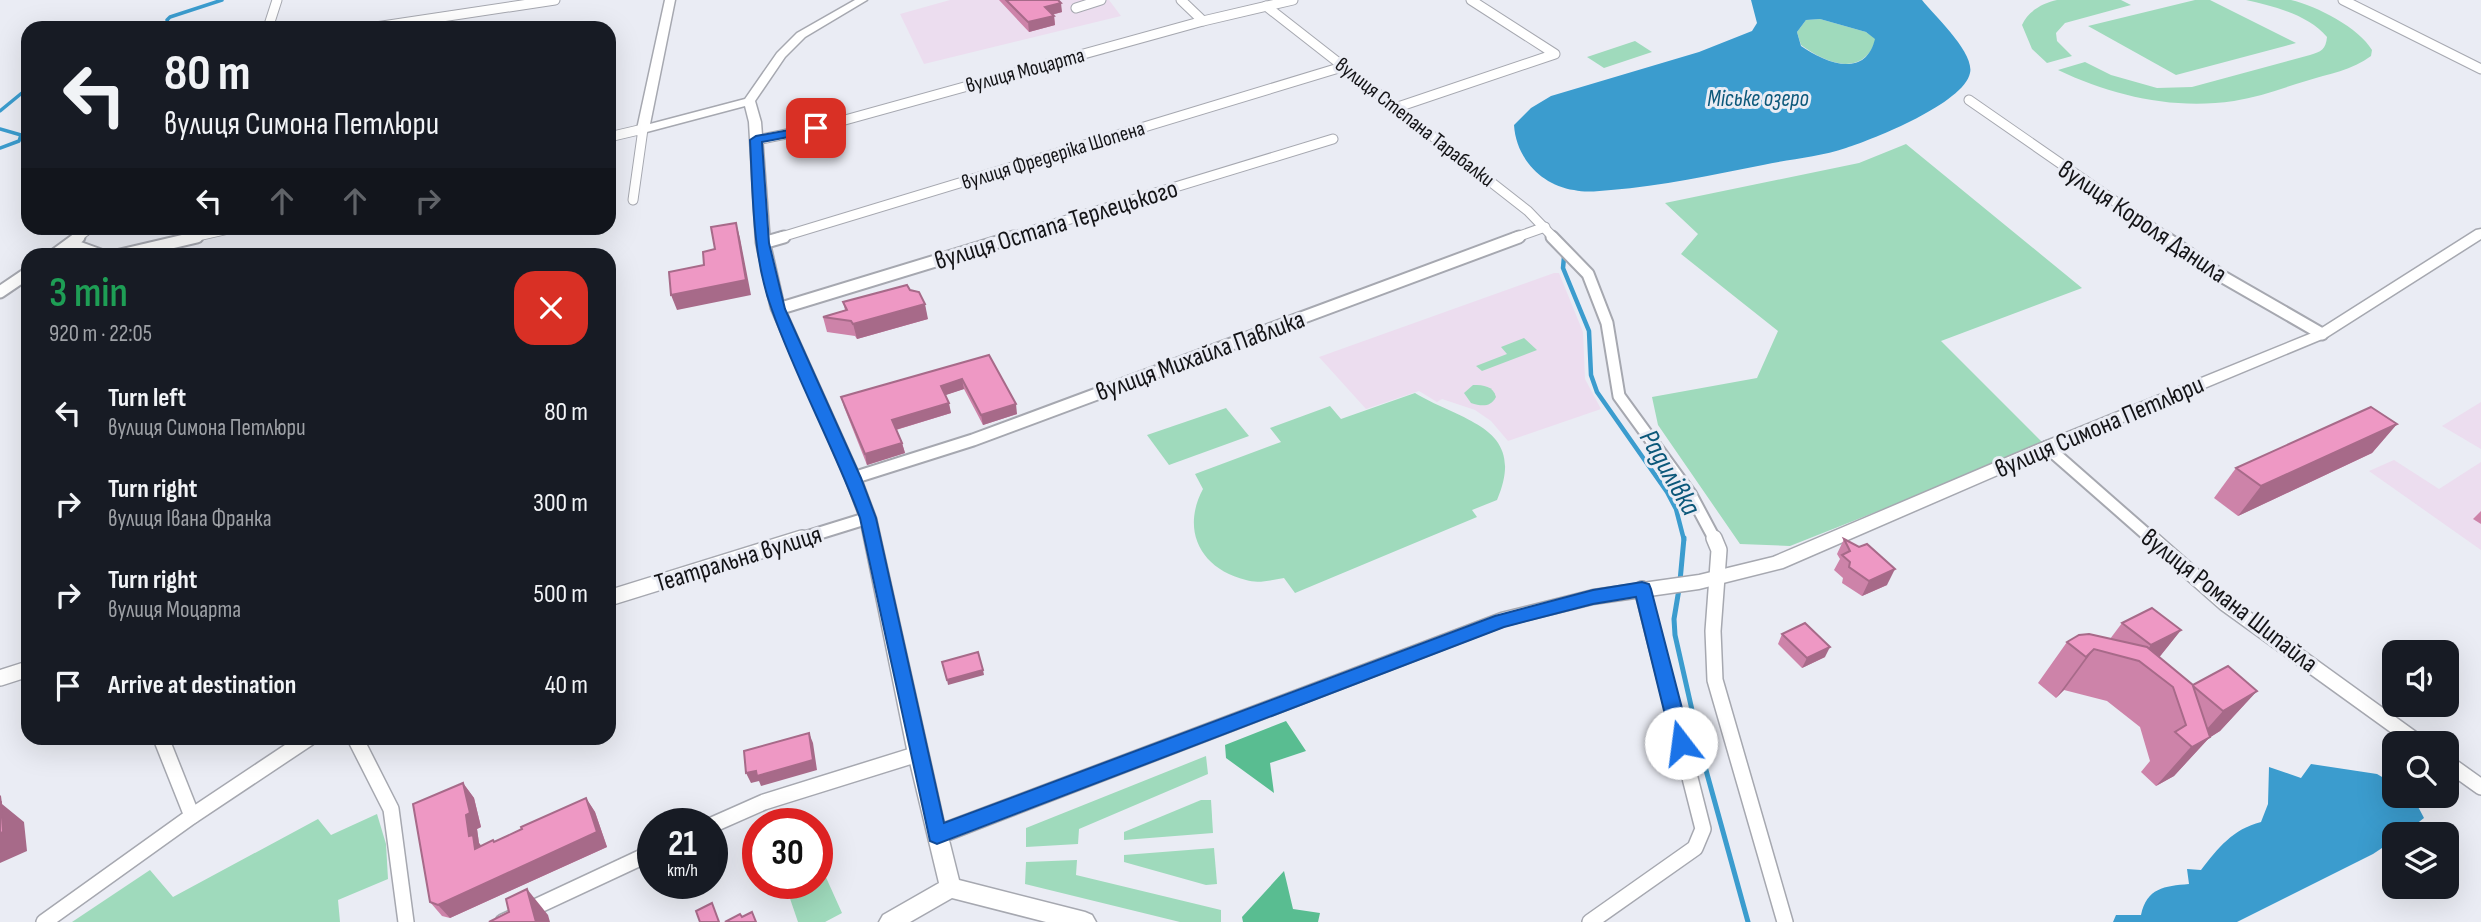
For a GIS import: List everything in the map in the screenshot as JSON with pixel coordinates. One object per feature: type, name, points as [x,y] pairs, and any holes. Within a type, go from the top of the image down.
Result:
[{"type":"street","points":[[270,21],[277,0]]},
{"type":"street","points":[[416,21],[555,0]]},
{"type":"street","points":[[633,200],[643,129],[670,0]]},
{"type":"street","points":[[616,135],[749,101],[782,55],[801,35],[862,0]]},
{"type":"street","points":[[1076,8],[1101,0]]},
{"type":"street","points":[[1181,0],[1203,21]]},
{"type":"street","name":"вулиця Моцарта","points":[[756,140],[816,128],[1203,21],[1293,0]]},
{"type":"street","points":[[1395,108],[1555,54],[1471,0]]},
{"type":"street","points":[[2343,0],[2481,69]]},
{"type":"street","name":"вулиця Степана Тарабалки","points":[[1266,6],[1474,167],[1545,227],[1581,264],[1594,285],[1607,323],[1619,396],[1648,433],[1705,518],[1719,550],[1719,576]]},
{"type":"street","name":"вулиця Фредеріка Шопена","points":[[763,243],[1342,67]]},
{"type":"street","name":"вулиця Короля Данила","points":[[1969,100],[2223,277],[2322,334]]},
{"type":"street","points":[[749,101],[756,140],[763,243],[778,309],[868,518],[918,754],[950,888]]},
{"type":"street","name":"вулиця Остапа Терлецького","points":[[778,309],[1333,139]]},
{"type":"street","name":"вулиця Михайла Павлика","points":[[853,478],[973,440],[1545,227]]},
{"type":"street","name":"вулиця Симона Петлюри","points":[[1642,589],[1699,582],[1777,563],[2047,447],[2322,334],[2481,233]]},
{"type":"street","points":[[63,248],[81,235]]},
{"type":"street","points":[[149,248],[204,235]]},
{"type":"street","points":[[70,243],[83,248]]},
{"type":"street","points":[[0,292],[21,278]]},
{"type":"street","name":"вулиця Романа Шипайла","points":[[2047,447],[2226,604],[2402,731]]},
{"type":"street","name":"Театральна вулиця","points":[[616,596],[868,518]]},
{"type":"street","points":[[1719,576],[1713,631],[1715,680],[1785,922]]},
{"type":"street","points":[[937,835],[1501,621],[1593,597],[1642,589],[1699,802],[1703,829],[1695,848],[1590,922]]},
{"type":"street","points":[[0,678],[21,671]]},
{"type":"street","points":[[163,745],[192,816]]},
{"type":"street","points":[[44,922],[192,816],[298,745]]},
{"type":"street","points":[[359,745],[391,809],[406,922]]},
{"type":"street","points":[[728,818],[764,802],[918,754]]},
{"type":"street","points":[[2459,771],[2481,787]]},
{"type":"street","points":[[503,922],[637,859]]},
{"type":"street","points":[[890,922],[950,888],[1085,922]]},
{"type":"shaded area","points":[[950,0],[1109,0],[1121,16],[924,64],[900,14]]},
{"type":"shaded area","points":[[1559,273],[1583,332],[1585,379],[1601,409],[1508,441],[1491,421],[1475,410],[1442,399],[1437,402],[1419,391],[1366,409],[1319,357]]},
{"type":"shaded area","points":[[2481,402],[2481,449],[2442,426]]},
{"type":"shaded area","points":[[2394,460],[2439,489],[2481,462],[2481,550],[2369,471]]},
{"type":"green space","points":[[2057,0],[2121,0],[2131,5],[2065,23],[2056,33],[2057,41],[2072,56],[2047,63],[2032,49],[2022,25],[2036,8]]},
{"type":"green space","points":[[2195,0],[2210,0],[2296,43],[2176,75],[2088,26]]},
{"type":"green space","points":[[2246,0],[2291,0],[2313,7],[2358,34],[2372,50],[2371,56],[2348,68],[2271,92],[2234,101],[2211,103],[2188,104],[2144,99],[2100,87],[2058,70],[2085,62],[2111,75],[2157,88],[2192,87],[2314,54],[2324,47],[2327,37],[2311,23],[2279,9]]},
{"type":"green space","points":[[1820,19],[1866,32],[1876,39],[1862,59],[1843,64],[1832,62],[1801,45],[1797,32],[1806,20]]},
{"type":"green space","points":[[1635,41],[1652,52],[1604,68],[1587,57]]},
{"type":"green space","points":[[1906,144],[2082,288],[1941,341],[2045,445],[1790,546],[1740,544],[1658,425],[1652,397],[1757,378],[1778,331],[1681,254],[1698,234],[1665,203],[1859,163]]},
{"type":"green space","points":[[1524,338],[1537,350],[1482,371],[1476,366],[1507,354],[1501,347]]},
{"type":"green space","points":[[1473,385],[1493,390],[1496,397],[1494,401],[1488,405],[1471,403],[1464,393]]},
{"type":"green space","points":[[1415,393],[1470,420],[1486,430],[1497,442],[1504,457],[1504,476],[1497,500],[1472,510],[1477,517],[1295,593],[1284,578],[1260,582],[1246,580],[1230,575],[1206,557],[1195,533],[1194,519],[1203,489],[1195,474],[1281,442],[1270,428],[1330,406],[1341,419]]},
{"type":"green space","points":[[1226,408],[1249,436],[1169,465],[1147,435]]},
{"type":"green space","points":[[1286,721],[1306,751],[1270,763],[1274,793],[1226,758],[1225,745]]},
{"type":"green space","points":[[1206,756],[1208,774],[1079,829],[1078,844],[1026,847],[1026,828]]},
{"type":"green space","points":[[1201,800],[1211,800],[1213,833],[1124,840],[1124,832]]},
{"type":"green space","points":[[377,814],[386,844],[388,879],[338,900],[340,922],[72,922],[150,870],[173,897],[318,819],[331,835]]},
{"type":"green space","points":[[1214,848],[1217,884],[1206,885],[1124,862],[1124,855]]},
{"type":"green space","points":[[1077,860],[1076,875],[1221,910],[1221,922],[1180,922],[1025,884],[1026,862]]},
{"type":"green space","points":[[1284,871],[1293,909],[1320,913],[1318,922],[1243,922],[1242,917]]},
{"type":"green space","points":[[833,893],[842,913],[825,922],[798,922],[790,899],[833,899]]},
{"type":"water","name":"Міське озеро","points":[[1751,0],[1922,0],[1960,45],[1970,65],[1970,73],[1964,84],[1936,108],[1859,143],[1815,156],[1668,183],[1588,192],[1551,182],[1541,176],[1525,159],[1514,125],[1531,108],[1551,96],[1699,52],[1752,31],[1757,23]],"holes":[[[1820,19],[1866,32],[1875,39],[1870,52],[1862,60],[1843,64],[1832,62],[1801,46],[1797,32],[1806,20]]]},
{"type":"water","points":[[2311,764],[2377,774],[2382,777],[2382,808],[2419,808],[2424,818],[2419,822],[2382,822],[2382,848],[2237,922],[2113,922],[2116,915],[2141,915],[2148,899],[2158,890],[2189,884],[2187,869],[2201,870],[2234,834],[2261,822],[2268,804],[2269,767],[2301,778]]},
{"type":"building","points":[[1006,0],[1058,0],[1061,3],[1045,7],[1054,16],[1028,22]]},
{"type":"building","points":[[736,223],[746,280],[671,295],[669,272],[704,265],[703,252],[715,249],[711,227]]},
{"type":"building","points":[[907,285],[910,290],[919,292],[925,304],[853,324],[851,321],[823,317],[847,310],[843,302]]},
{"type":"building","points":[[989,355],[1016,404],[981,415],[962,379],[941,386],[949,403],[892,420],[902,443],[865,454],[841,397]]},
{"type":"building","points":[[2371,407],[2397,424],[2261,486],[2236,468]]},
{"type":"building","points":[[1844,539],[1859,547],[1867,544],[1895,569],[1869,581],[1849,567],[1850,562],[1842,555],[1850,551]]},
{"type":"building","points":[[2152,608],[2181,630],[2151,645],[2122,623]]},
{"type":"building","points":[[1805,623],[1830,647],[1807,658],[1782,634]]},
{"type":"building","points":[[2089,634],[2147,647],[2193,685],[2228,666],[2257,691],[2223,711],[2193,686],[2210,737],[2192,747],[2175,732],[2186,725],[2173,687],[2139,661],[2094,649],[2086,657],[2067,642],[2079,635]]},
{"type":"building","points":[[978,652],[983,670],[947,680],[942,662]]},
{"type":"building","points":[[809,733],[813,760],[757,776],[756,771],[746,773],[744,751]]},
{"type":"building","points":[[463,783],[470,813],[466,815],[469,836],[473,835],[475,849],[586,798],[597,832],[438,905],[430,902],[413,804]]},
{"type":"building","points":[[0,804],[3,832],[0,833]]},
{"type":"building","points":[[527,889],[536,922],[489,922],[509,912],[506,899]]},
{"type":"building","points":[[712,903],[719,922],[700,922],[696,911]]},
{"type":"building","points":[[752,912],[756,922],[725,922],[740,914],[742,917]]},
{"type":"waterway","points":[[167,21],[170,17],[222,0]]},
{"type":"waterway","points":[[0,111],[21,94]]},
{"type":"waterway","points":[[0,129],[21,135],[19,141],[0,148]]},
{"type":"waterway","name":"Радилівка","points":[[1564,257],[1563,268],[1589,331],[1591,375],[1597,392],[1667,492],[1676,509],[1684,539]]},
{"type":"waterway","name":"Радилівка","points":[[1680,581],[1684,539]]},
{"type":"waterway","name":"Радилівка","points":[[1679,589],[1674,619],[1675,635],[1704,763],[1748,922]]},
{"type":"route","points":[[816,128],[756,140],[763,243],[778,309],[868,518],[937,835],[1501,621],[1593,597],[1642,589],[1681,743]]}]
